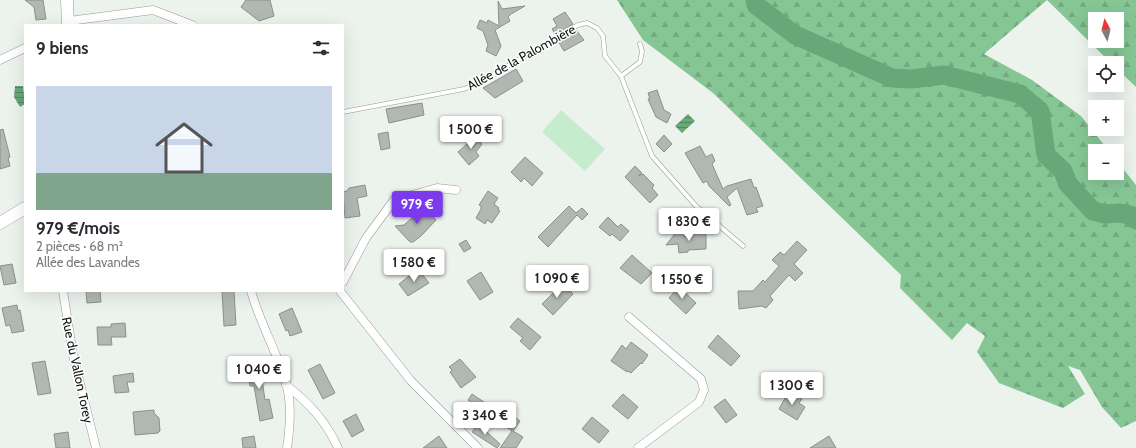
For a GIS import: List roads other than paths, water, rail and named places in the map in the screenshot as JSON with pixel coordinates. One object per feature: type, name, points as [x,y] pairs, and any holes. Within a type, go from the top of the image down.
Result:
[{"type":"street","points":[[68,0],[69,23],[153,10],[189,24]]},
{"type":"street","points":[[0,60],[24,48]]},
{"type":"street","points":[[344,280],[366,238],[394,200],[437,188],[456,190]]},
{"type":"street","points":[[0,223],[24,209]]},
{"type":"street","name":"Rue du Vallon Torey","points":[[63,292],[73,355],[96,448]]},
{"type":"street","points":[[251,292],[262,325],[286,385],[289,416],[287,448]]},
{"type":"street","points":[[341,292],[411,381],[478,448]]},
{"type":"street","points":[[629,317],[700,379],[704,390],[699,402],[638,448]]},
{"type":"street","points":[[286,385],[304,399],[320,416],[338,448]]},
{"type":"lane","name":"Allée de la Palombière","points":[[344,112],[464,88],[482,81],[578,25],[587,23],[598,28],[603,36],[605,56],[621,76],[652,156],[696,206],[744,246]]},
{"type":"lane","points":[[621,76],[640,62],[642,51],[640,44]]},
{"type":"waterway","points":[[755,0],[756,5],[795,35],[892,78],[911,79],[944,75],[1020,94],[1040,111],[1046,155],[1063,171],[1068,184],[1093,211],[1105,214],[1120,213],[1133,216],[1136,220]]}]
